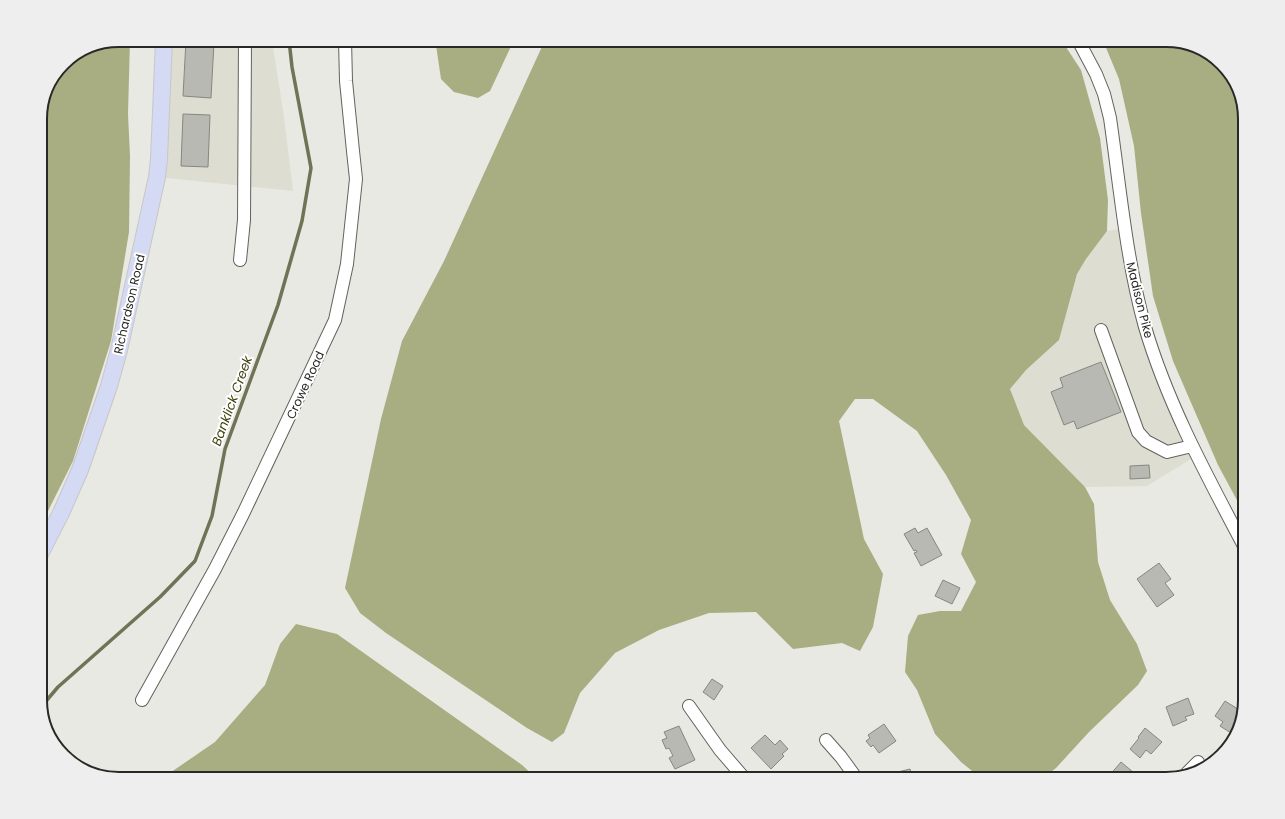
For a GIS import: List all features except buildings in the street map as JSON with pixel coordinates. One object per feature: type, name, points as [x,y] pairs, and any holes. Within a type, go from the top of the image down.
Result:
[{"type":"main road","name":"Richardson Road","points":[[47,540],[80,470],[120,350],[157,177],[164,47]]},
{"type":"street","points":[[240,260],[244,220],[245,47]]},
{"type":"street","name":"Crowe Road","points":[[142,700],[240,521],[335,320],[347,264],[356,179],[346,81],[345,47]]},
{"type":"street","name":"Madison Pike","points":[[1082,47],[1096,74],[1104,94],[1108,110],[1132,271],[1146,327],[1165,385],[1192,446],[1238,535]]},
{"type":"street","points":[[1101,330],[1138,432],[1146,441],[1167,452],[1192,446]]},
{"type":"street","points":[[689,706],[720,750],[739,772]]},
{"type":"street","points":[[826,740],[852,772]]},
{"type":"street","points":[[1195,765],[1198,762]]},
{"type":"shaded area","points":[[164,47],[273,47],[284,117],[293,191],[157,177]]},
{"type":"shaded area","points":[[1126,228],[1145,327],[1196,456],[1147,486],[1085,487],[1024,425],[1009,389],[1026,370],[1059,340],[1077,274],[1086,259],[1107,231]]},
{"type":"green space","points":[[130,47],[128,114],[130,156],[129,232],[111,341],[73,461],[47,513],[48,105],[54,87],[59,79],[79,59],[105,48]]},
{"type":"green space","points":[[436,47],[511,47],[490,91],[478,98],[454,92],[441,79]]},
{"type":"green space","points":[[542,47],[1066,47],[1081,70],[1100,138],[1108,200],[1107,231],[1086,259],[1077,274],[1059,340],[1026,370],[1010,389],[1024,425],[1085,487],[1094,504],[1098,562],[1110,600],[1137,644],[1147,671],[1138,685],[1089,732],[1051,772],[973,772],[961,762],[935,734],[917,690],[905,672],[908,636],[918,615],[940,611],[961,611],[976,582],[961,554],[971,520],[946,475],[917,431],[873,399],[855,399],[839,421],[864,539],[883,574],[873,627],[860,651],[842,643],[793,649],[756,612],[709,613],[659,630],[615,653],[580,693],[564,733],[552,742],[527,728],[386,633],[360,613],[345,588],[381,419],[402,341],[444,261]]},
{"type":"green space","points":[[1106,47],[1166,47],[1184,49],[1198,54],[1206,59],[1220,72],[1231,87],[1236,101],[1238,120],[1238,502],[1218,465],[1173,361],[1153,296],[1141,213],[1134,146],[1119,79]]},
{"type":"green space","points":[[296,624],[337,634],[522,765],[530,772],[171,772],[215,742],[265,685],[280,644]]},
{"type":"waterway","name":"Banklick Creek","points":[[47,700],[58,687],[160,597],[195,561],[212,516],[225,449],[278,305],[302,221],[311,168],[292,67],[290,47]]}]
